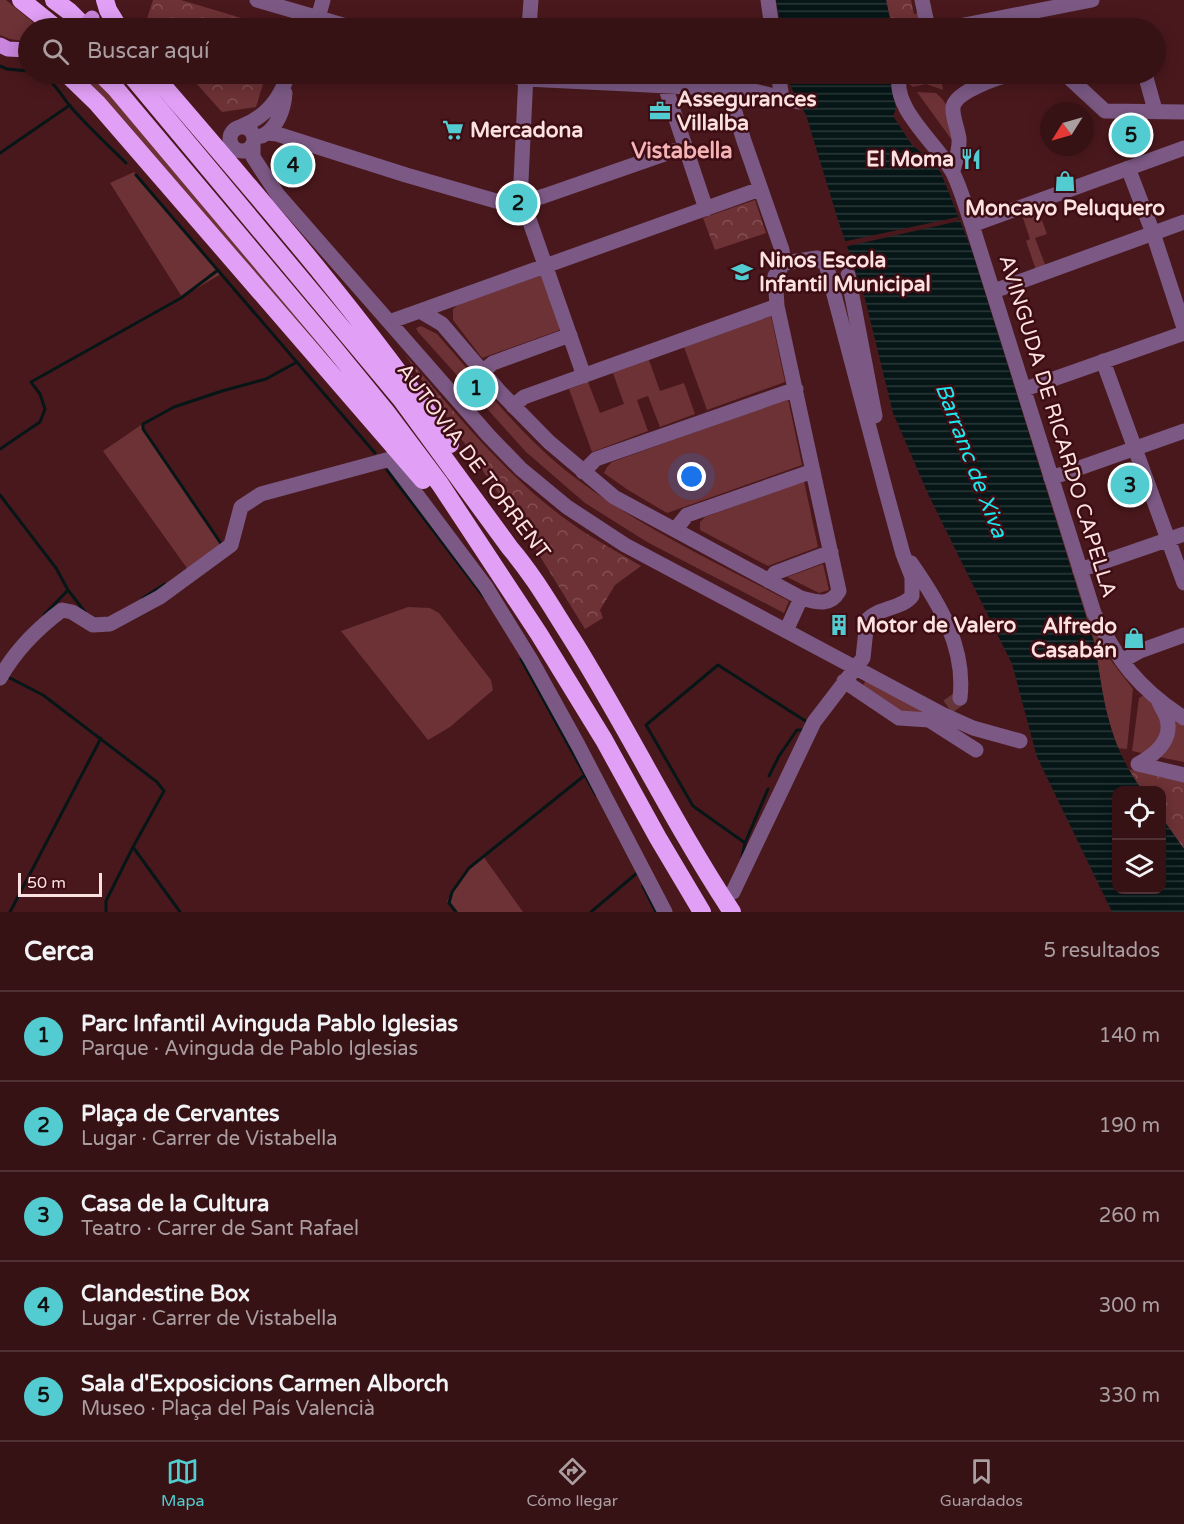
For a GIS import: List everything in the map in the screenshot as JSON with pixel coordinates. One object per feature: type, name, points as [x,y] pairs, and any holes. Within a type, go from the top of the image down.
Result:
[{"type":"highway","points":[[21,0],[44,18]]},
{"type":"highway","points":[[54,0],[78,18]]},
{"type":"highway","points":[[103,0],[113,18]]},
{"type":"highway","points":[[77,84],[97,103],[234,260],[500,573]]},
{"type":"highway","name":"AUTOVIA DE TORRENT","points":[[111,84],[386,412],[440,484],[500,573],[604,740],[702,912]]},
{"type":"highway","name":"AUTOVIA DE TORRENT","points":[[138,84],[402,399],[510,548],[527,567],[601,687],[688,841],[732,912]]},
{"type":"highway","points":[[162,84],[310,260],[412,390],[517,542],[527,567]]},
{"type":"main road","points":[[91,18],[103,0]]},
{"type":"main road","points":[[0,45],[8,49],[18,50]]},
{"type":"street","points":[[257,0],[303,18]]},
{"type":"street","points":[[310,18],[323,0]]},
{"type":"street","points":[[530,18],[531,0]]},
{"type":"street","points":[[768,0],[771,18]]},
{"type":"street","points":[[922,0],[926,18]]},
{"type":"street","points":[[988,18],[1038,5],[1092,0]]},
{"type":"street","points":[[203,131],[214,135],[239,127],[265,113],[283,84]]},
{"type":"street","points":[[233,147],[243,151],[277,122],[285,84]]},
{"type":"street","points":[[526,84],[521,181],[523,202],[584,376]]},
{"type":"street","points":[[636,84],[750,90],[799,102]]},
{"type":"street","points":[[780,84],[782,97]]},
{"type":"street","name":"AVINGUDA DE RICARDO CAPELLA","points":[[899,84],[901,96],[920,128],[952,171],[972,225],[1094,613],[1106,637],[1136,680],[1158,701],[1184,718]]},
{"type":"street","points":[[952,171],[960,141],[953,109],[954,102],[959,97],[987,84]]},
{"type":"street","points":[[1076,84],[1106,111],[1184,111]]},
{"type":"street","points":[[1148,84],[1155,110]]},
{"type":"street","points":[[664,86],[706,209]]},
{"type":"street","points":[[728,90],[776,231],[784,263]]},
{"type":"street","points":[[239,127],[252,131],[258,140]]},
{"type":"street","points":[[239,127],[230,139],[233,147],[254,172],[278,195],[489,436],[521,469],[567,507],[625,545],[953,719],[973,728],[1020,741]]},
{"type":"street","points":[[258,140],[277,134],[406,175],[506,202],[523,202],[685,147]]},
{"type":"street","points":[[258,140],[253,157],[278,195]]},
{"type":"street","points":[[972,225],[1184,148]]},
{"type":"street","points":[[1025,389],[1184,331],[1153,233],[1128,168]]},
{"type":"street","points":[[389,322],[760,189]]},
{"type":"street","points":[[994,291],[1184,222]]},
{"type":"street","points":[[420,311],[442,324],[482,372],[549,442],[614,496],[801,598],[819,603],[829,602],[835,599],[839,591],[777,306],[775,276],[784,263],[817,258],[826,264],[903,554],[912,577],[912,596],[908,601],[878,611],[867,620],[864,654],[814,722],[734,892]]},
{"type":"street","points":[[848,275],[885,468],[884,484]]},
{"type":"street","points":[[442,324],[441,314],[449,300]]},
{"type":"street","points":[[513,406],[524,397],[777,306]]},
{"type":"street","points":[[482,372],[493,363],[570,335]]},
{"type":"street","points":[[1103,361],[1184,583]]},
{"type":"street","points":[[583,472],[596,459],[796,389]]},
{"type":"street","points":[[1051,478],[1184,431]]},
{"type":"street","points":[[0,678],[7,665],[42,626],[62,610],[72,612],[93,625],[110,624],[160,597],[204,566],[231,545],[241,507],[261,494],[390,459],[486,587],[525,651],[578,745],[664,912]]},
{"type":"street","points":[[675,530],[687,515],[813,471]]},
{"type":"street","points":[[1080,570],[1184,534]]},
{"type":"street","points":[[769,581],[775,573],[831,552]]},
{"type":"street","points":[[903,554],[917,571],[938,605],[956,644],[962,678],[960,698]]},
{"type":"street","points":[[786,631],[801,598]]},
{"type":"street","points":[[1122,661],[1140,651],[1184,635]]},
{"type":"street","points":[[844,681],[899,718],[929,720],[975,750]]},
{"type":"street","points":[[1158,701],[1168,720],[1167,734],[1159,750],[1138,764],[1184,775]]},
{"type":"green space","points":[[0,0],[6,0],[28,18],[18,18],[18,40],[0,35]]},
{"type":"green space","points":[[153,0],[181,0],[241,18],[147,18]]},
{"type":"green space","points":[[886,0],[911,0],[914,14],[918,13],[920,18],[890,18]]},
{"type":"green space","points":[[86,84],[99,84],[123,109],[324,351],[323,353]]},
{"type":"green space","points":[[197,84],[263,84],[256,107],[222,112]]},
{"type":"green space","points":[[909,84],[926,84],[913,87]]},
{"type":"green space","points":[[926,84],[942,84],[943,90]]},
{"type":"green space","points":[[917,92],[936,93],[942,98],[950,116],[954,143]]},
{"type":"green space","points":[[134,172],[221,274],[182,297],[110,183]]},
{"type":"green space","points":[[755,200],[766,233],[715,250],[703,218]]},
{"type":"green space","points":[[1037,207],[1047,234],[1035,238],[1046,267],[1036,270],[1026,241],[1030,239],[1021,212]]},
{"type":"green space","points":[[542,275],[560,330],[482,358],[453,320],[453,309],[459,304]]},
{"type":"green space","points":[[771,316],[785,382],[707,410],[684,347]]},
{"type":"green space","points":[[421,326],[437,334],[514,422],[565,470],[646,525],[789,601],[784,613],[647,542],[585,503],[526,452],[418,332],[416,328]]},
{"type":"green space","points":[[405,355],[479,439],[538,498],[580,529],[641,566],[615,585],[600,610],[603,618],[585,629],[533,545]]},
{"type":"green space","points":[[649,360],[660,391],[684,383],[695,414],[660,427],[648,396],[637,400],[648,431],[592,452],[569,389],[588,382],[600,413],[624,404],[613,373]]},
{"type":"green space","points":[[1017,380],[1089,617],[1106,654],[1133,689],[1127,749],[1117,748],[1116,745],[1104,704],[1095,645],[1013,381]]},
{"type":"green space","points":[[788,399],[802,465],[667,513],[604,473],[612,462]]},
{"type":"green space","points":[[141,425],[222,547],[189,571],[103,451]]},
{"type":"green space","points":[[804,481],[818,547],[768,566],[700,530],[700,522],[705,517]]},
{"type":"green space","points":[[823,564],[829,590],[819,593],[787,577]]},
{"type":"green space","points":[[408,607],[430,608],[439,613],[491,680],[493,690],[450,727],[428,740],[341,631]]},
{"type":"green space","points":[[866,680],[923,712],[905,714],[862,687]]},
{"type":"green space","points":[[1144,695],[1158,712],[1162,723],[1160,737],[1146,754],[1132,751],[1139,698]]},
{"type":"green space","points":[[1172,716],[1184,724],[1184,762],[1159,757]]},
{"type":"green space","points":[[1127,769],[1184,781],[1184,849],[1166,824],[1166,786],[1139,786]]},
{"type":"green space","points":[[483,856],[523,912],[455,912],[447,901],[463,875]]},
{"type":"water","points":[[776,0],[886,0],[890,18],[779,18]]},
{"type":"water","name":"Barranc de Xiva","points":[[790,84],[891,84],[896,109],[893,116],[912,145],[932,161],[941,173],[972,251],[1095,645],[1109,721],[1122,755],[1140,786],[1112,786],[1112,894],[1166,894],[1166,824],[1184,849],[1184,912],[1112,912],[1037,757],[1012,664],[928,494],[893,413],[865,299],[806,115]]},
{"type":"pier","points":[[958,217],[959,221],[844,247],[842,242]]},
{"type":"waterway","points":[[0,66],[18,70]]},
{"type":"waterway","points":[[53,84],[90,128],[126,163]]},
{"type":"waterway","points":[[0,153],[70,105]]},
{"type":"waterway","points":[[136,175],[375,453]]},
{"type":"waterway","points":[[0,449],[40,422],[45,409],[40,394],[31,382],[181,298],[218,270]]},
{"type":"waterway","points":[[222,545],[143,429],[143,424],[174,407],[266,379],[297,362]]},
{"type":"waterway","points":[[387,470],[484,597]]},
{"type":"waterway","points":[[0,495],[56,568],[68,590],[44,615]]},
{"type":"waterway","points":[[143,598],[165,584]]},
{"type":"waterway","points":[[68,590],[85,612]]},
{"type":"waterway","points":[[521,659],[596,795]]},
{"type":"waterway","points":[[745,843],[693,806],[646,725],[718,665],[807,722]]},
{"type":"waterway","points":[[6,676],[43,695],[157,782],[164,791],[133,847],[180,912]]},
{"type":"waterway","points":[[769,776],[779,756],[797,730],[805,730]]},
{"type":"waterway","points":[[10,912],[101,738]]},
{"type":"waterway","points":[[456,912],[449,903],[452,892],[469,868],[585,775]]},
{"type":"waterway","points":[[742,857],[745,843],[768,789]]},
{"type":"waterway","points":[[106,912],[106,901],[133,847]]},
{"type":"waterway","points":[[591,912],[637,873]]},
{"type":"waterway","points":[[643,886],[656,912]]},
{"type":"tunnel","points":[[929,720],[960,698]]},
{"type":"place","name":"Assegurances Villalba","points":[[660,111]]},
{"type":"place","name":"Mercadona","points":[[453,130]]},
{"type":"place","name":"Sala d'Exposicions Carmen Alborch","points":[[1131,135]]},
{"type":"place","name":"El Moma","points":[[971,159]]},
{"type":"place","name":"Clandestine Box","points":[[293,165]]},
{"type":"place","name":"Moncayo Peluquero","points":[[1065,181]]},
{"type":"place","name":"Plaça de Cervantes","points":[[518,203]]},
{"type":"place","name":"Ninos Escola Infantil Municipal","points":[[742,272]]},
{"type":"place","name":"Parc Infantil Avinguda Pablo Iglesias","points":[[476,388]]},
{"type":"place","name":"Casa de la Cultura","points":[[1130,485]]},
{"type":"place","name":"Motor de Valero","points":[[839,625]]},
{"type":"place","name":"Alfredo Casabán","points":[[1134,638]]},
{"type":"district","name":"Vistabella","points":[[682,150]]}]
